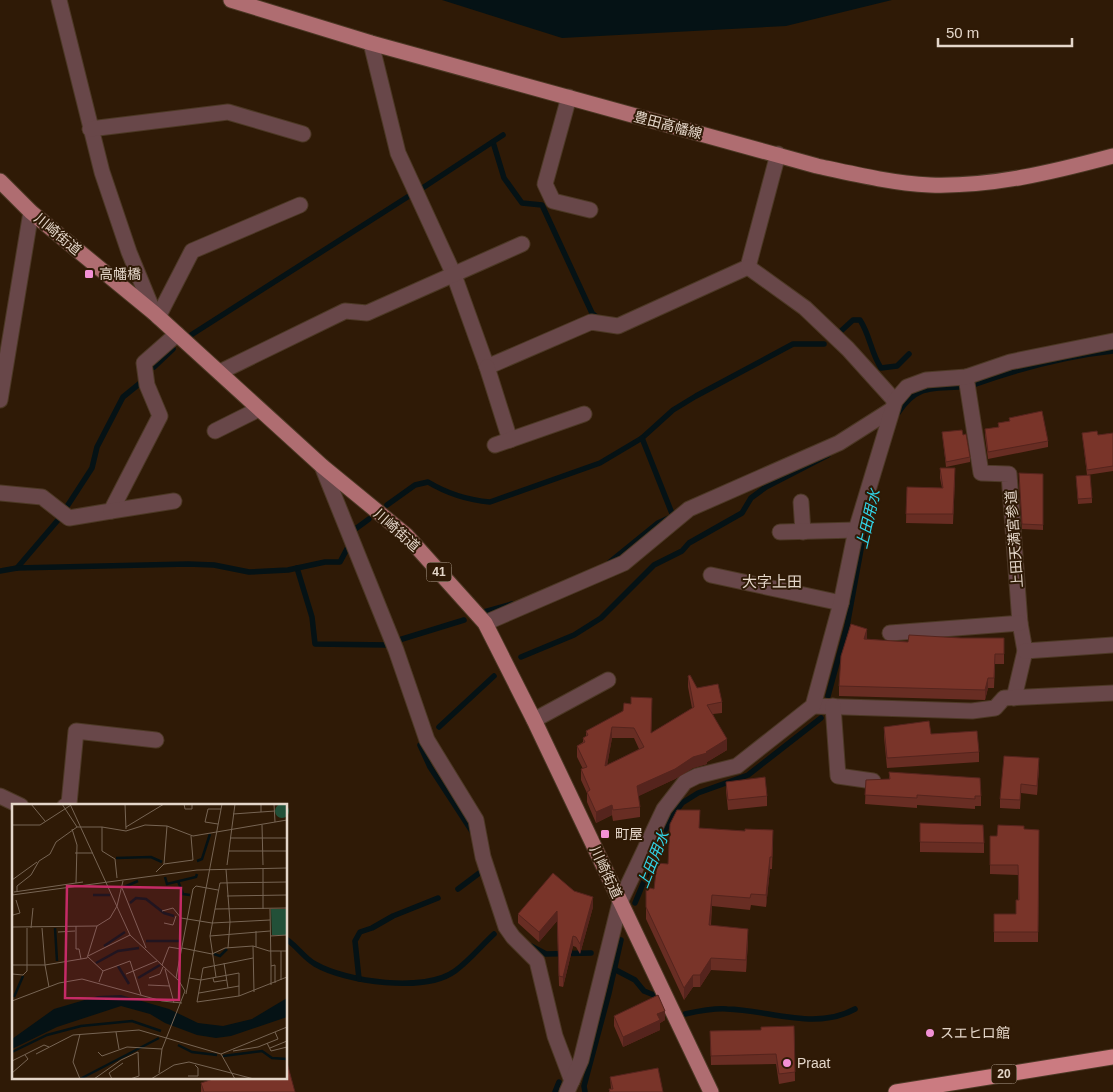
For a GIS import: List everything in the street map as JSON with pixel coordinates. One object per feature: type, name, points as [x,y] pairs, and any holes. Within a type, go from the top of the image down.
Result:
[{"type":"highway","name":"20","points":[[896,1092],[1113,1057]]},
{"type":"main road","name":"豊田高幡線","points":[[231,0],[371,43],[778,154],[891,181],[946,185],[999,182],[1113,156]]},
{"type":"main road","name":"川崎街道","points":[[0,181],[31,212],[156,315],[322,466],[406,536],[485,623],[534,720],[711,1092]]},
{"type":"street","points":[[59,0],[90,129],[129,252],[156,315]]},
{"type":"street","points":[[371,43],[398,152],[454,275],[487,367],[510,440]]},
{"type":"street","points":[[569,97],[545,184],[553,201],[590,210]]},
{"type":"street","points":[[90,129],[228,112],[303,134]]},
{"type":"street","points":[[748,267],[778,154]]},
{"type":"street","points":[[156,315],[192,251],[300,205]]},
{"type":"street","points":[[0,400],[31,212]]},
{"type":"street","points":[[220,372],[346,311],[367,313],[522,244]]},
{"type":"street","points":[[487,367],[591,322],[618,326],[748,267]]},
{"type":"street","points":[[748,267],[806,308],[848,349],[893,406]]},
{"type":"street","points":[[111,511],[160,416],[147,384],[144,363],[177,334]]},
{"type":"street","points":[[485,623],[624,564],[689,509],[839,444],[893,406],[907,387],[926,380],[966,377],[1010,362],[1113,341]]},
{"type":"street","name":"上田天満宮参道","points":[[966,377],[981,473],[1009,474],[1020,623],[1025,651],[1014,698]]},
{"type":"street","points":[[569,1087],[581,1060],[620,902],[664,809],[686,782],[697,776],[737,766],[813,706],[841,603],[856,530],[893,406]]},
{"type":"street","points":[[215,431],[259,409]]},
{"type":"street","points":[[495,445],[584,414]]},
{"type":"street","points":[[322,466],[396,650],[427,740],[476,820],[483,857],[506,927],[513,937],[537,961],[569,1087]]},
{"type":"street","points":[[0,493],[42,497],[69,518],[174,502]]},
{"type":"street","points":[[801,502],[803,532]]},
{"type":"street","points":[[780,532],[856,530]]},
{"type":"street","points":[[711,575],[841,603]]},
{"type":"street","points":[[890,633],[1020,623]]},
{"type":"street","points":[[1025,651],[1113,645]]},
{"type":"street","points":[[534,720],[608,680]]},
{"type":"street","points":[[813,706],[972,711],[995,708],[1004,698],[1113,693]]},
{"type":"street","points":[[833,706],[838,776],[873,780]]},
{"type":"street","points":[[69,804],[76,730],[156,740]]},
{"type":"street","points":[[0,796],[17,804]]},
{"type":"shaded area","points":[[442,0],[892,0],[786,26],[562,38]]},
{"type":"building","points":[[1042,411],[1048,441],[988,452],[985,429],[999,427],[998,423],[1010,421],[1009,418]]},
{"type":"building","points":[[962,430],[963,435],[966,434],[970,457],[946,462],[942,432]]},
{"type":"building","points":[[1097,431],[1098,435],[1113,433],[1113,466],[1087,470],[1082,433]]},
{"type":"building","points":[[940,468],[955,468],[953,514],[906,514],[907,487],[943,488]]},
{"type":"building","points":[[1019,473],[1043,474],[1043,525],[1022,524]]},
{"type":"building","points":[[1090,475],[1092,498],[1078,499],[1076,476]]},
{"type":"building","points":[[851,624],[867,629],[864,639],[908,642],[909,635],[1004,638],[1004,654],[995,654],[994,678],[988,678],[985,690],[839,686],[841,656]]},
{"type":"building","points":[[690,675],[697,688],[718,684],[722,702],[707,705],[727,739],[707,753],[693,757],[675,769],[637,786],[640,807],[613,810],[612,805],[596,812],[587,792],[590,790],[581,769],[587,767],[577,746],[585,742],[583,738],[588,735],[586,731],[623,711],[624,703],[631,704],[631,697],[652,698],[651,733],[694,707],[688,676]],"holes":[[[612,727],[634,728],[644,747],[605,766]]]},
{"type":"building","points":[[929,721],[931,734],[977,731],[979,752],[887,758],[884,727]]},
{"type":"building","points":[[1004,756],[1039,758],[1037,786],[1021,784],[1020,800],[1000,799]]},
{"type":"building","points":[[889,772],[980,778],[981,796],[975,796],[975,799],[917,795],[917,798],[865,795],[866,780],[890,779]]},
{"type":"building","points":[[765,777],[767,796],[728,800],[726,782]]},
{"type":"building","points":[[677,810],[700,810],[699,828],[745,831],[745,829],[773,830],[772,857],[770,857],[766,895],[751,894],[750,898],[712,895],[709,925],[748,929],[746,960],[711,958],[700,975],[693,975],[684,988],[646,907],[646,887],[654,889],[657,863],[668,864],[670,824]]},
{"type":"building","points":[[920,823],[983,825],[984,843],[920,842]]},
{"type":"building","points":[[998,825],[1024,826],[1024,829],[1039,830],[1038,932],[994,932],[994,914],[1016,914],[1016,900],[1019,900],[1018,865],[990,865],[990,836],[997,836]]},
{"type":"building","points":[[553,873],[574,891],[593,897],[580,944],[576,937],[573,936],[563,977],[559,976],[557,911],[539,932],[518,914]]},
{"type":"building","points":[[658,995],[665,1011],[657,1014],[660,1020],[623,1037],[614,1016]]},
{"type":"building","points":[[794,1026],[795,1072],[779,1074],[776,1054],[711,1056],[710,1031],[761,1030],[761,1027]]},
{"type":"building","points":[[288,1066],[295,1092],[204,1092],[201,1083],[210,1080],[288,1080]]},
{"type":"building","points":[[658,1068],[663,1092],[610,1092],[609,1089],[613,1089],[610,1077]]},
{"type":"waterway","points":[[424,187],[503,135]]},
{"type":"waterway","points":[[493,142],[504,178],[522,203],[542,205],[592,313],[599,319]]},
{"type":"waterway","points":[[191,335],[409,196]]},
{"type":"waterway","points":[[841,331],[853,320],[860,320],[881,368],[897,366],[909,354]]},
{"type":"waterway","points":[[387,505],[415,485],[428,482],[458,496],[490,502],[600,463],[642,438],[673,410],[793,344],[824,344]]},
{"type":"waterway","points":[[154,367],[173,349]]},
{"type":"waterway","name":"上田用水","points":[[976,384],[1044,363],[1113,351]]},
{"type":"waterway","points":[[66,508],[92,468],[97,447],[123,397],[139,384]]},
{"type":"waterway","name":"上田用水","points":[[898,413],[910,398],[923,391],[958,387]]},
{"type":"waterway","points":[[610,562],[658,523],[673,516],[642,438]]},
{"type":"waterway","points":[[521,657],[574,635],[601,618],[654,565],[682,551],[689,543],[742,513],[751,498],[766,487],[828,455]]},
{"type":"waterway","points":[[354,530],[369,519]]},
{"type":"waterway","points":[[17,568],[58,520]]},
{"type":"waterway","name":"上田用水","points":[[828,696],[847,626],[866,522]]},
{"type":"waterway","points":[[0,571],[17,568],[188,564],[214,565],[249,572],[288,570],[325,562],[340,562],[348,547]]},
{"type":"waterway","points":[[297,568],[312,617],[315,644],[388,645]]},
{"type":"waterway","points":[[484,612],[512,604]]},
{"type":"waterway","points":[[399,640],[464,620]]},
{"type":"waterway","points":[[439,727],[494,676]]},
{"type":"waterway","name":"上田用水","points":[[635,903],[670,819],[682,803],[698,793],[748,775],[821,718]]},
{"type":"waterway","points":[[420,745],[430,767],[473,833]]},
{"type":"waterway","points":[[458,889],[482,871]]},
{"type":"waterway","points":[[359,979],[355,941],[360,932],[438,898]]},
{"type":"waterway","points":[[288,940],[315,964],[329,970],[365,980],[406,983],[425,982],[442,978],[455,971],[494,934]]},
{"type":"waterway","name":"上田用水","points":[[585,1092],[584,1086],[621,940]]},
{"type":"waterway","points":[[531,946],[546,954],[591,953]]},
{"type":"waterway","points":[[614,969],[635,980],[644,991],[654,995]]},
{"type":"waterway","points":[[685,1014],[711,1009],[727,1009],[808,1019],[840,1015],[855,1009]]},
{"type":"waterway","points":[[555,1092],[559,1082]]},
{"type":"place","name":"高幡橋","points":[[89,274]]},
{"type":"place","name":"町屋","points":[[605,834]]},
{"type":"place","name":"スエヒロ館","points":[[930,1033]]},
{"type":"place","name":"Praat","points":[[787,1063]]},
{"type":"district","name":"大字上田","points":[[772,581]]}]
